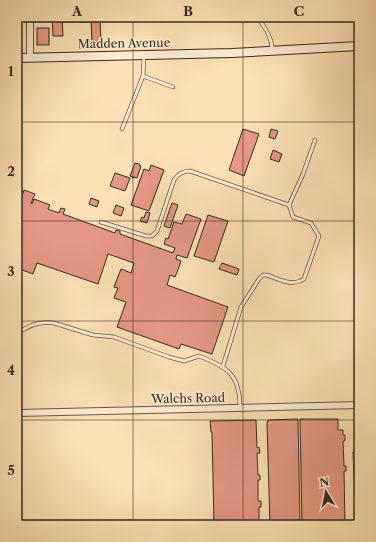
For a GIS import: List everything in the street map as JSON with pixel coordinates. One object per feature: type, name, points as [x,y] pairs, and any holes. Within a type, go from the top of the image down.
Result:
[{"type":"street","points":[[30,17],[30,57]]},
{"type":"street","name":"Madden Avenue","points":[[17,58],[232,53],[359,46]]},
{"type":"street","name":"Walchs Road","points":[[17,414],[359,405]]},
{"type":"lane","points":[[258,17],[270,38],[272,43],[272,51]]},
{"type":"lane","points":[[122,129],[143,76],[144,55]]},
{"type":"lane","points":[[143,76],[173,87]]},
{"type":"lane","points":[[288,205],[303,174],[315,140]]},
{"type":"lane","points":[[101,222],[146,236],[152,236],[157,231],[174,180],[178,175],[190,171],[288,205],[293,217],[311,223],[319,236],[304,279],[299,282],[290,283],[267,275],[263,275],[259,279],[241,307],[223,366]]},
{"type":"lane","points":[[17,334],[35,324],[42,322],[54,322],[93,335],[114,337],[184,361],[199,356],[223,366],[232,375],[240,396],[240,408]]},
{"type":"building","points":[[52,17],[62,17],[63,36],[53,36]]},
{"type":"building","points":[[63,17],[75,17],[75,22],[63,22]]},
{"type":"building","points":[[77,17],[88,17],[89,22],[77,22]]},
{"type":"building","points":[[91,19],[100,19],[101,42],[92,42]]},
{"type":"building","points":[[37,28],[49,28],[49,45],[37,45]]},
{"type":"building","points":[[243,129],[259,134],[244,176],[229,170]]},
{"type":"building","points":[[271,129],[278,131],[275,139],[269,137]]},
{"type":"building","points":[[273,150],[282,154],[279,162],[270,159]]},
{"type":"building","points":[[135,163],[141,166],[137,178],[132,178],[133,177],[130,176]]},
{"type":"building","points":[[151,165],[164,170],[149,211],[131,205],[144,169],[149,171]]},
{"type":"building","points":[[115,173],[130,178],[125,191],[110,186]]},
{"type":"building","points":[[24,190],[35,194],[31,203],[32,204],[34,199],[50,205],[48,209],[59,213],[61,208],[65,209],[63,214],[115,233],[116,230],[120,231],[120,234],[173,253],[175,248],[164,244],[166,238],[168,239],[174,222],[182,224],[186,214],[201,219],[187,258],[177,255],[176,259],[181,261],[179,267],[175,277],[170,275],[167,285],[228,307],[212,354],[181,344],[179,349],[117,327],[126,302],[114,298],[118,288],[114,287],[121,269],[131,273],[134,263],[108,254],[98,284],[37,263],[33,274],[17,268],[17,198],[21,200]]},
{"type":"building","points":[[91,198],[99,201],[97,207],[89,204]]},
{"type":"building","points":[[172,203],[178,205],[170,228],[164,226]]},
{"type":"building","points":[[116,205],[124,208],[121,216],[113,213]]},
{"type":"building","points":[[146,212],[150,213],[147,223],[140,221],[142,217],[144,218]]},
{"type":"building","points":[[208,215],[228,221],[214,262],[194,256]]},
{"type":"building","points":[[222,263],[239,269],[237,275],[219,269]]},
{"type":"building","points":[[298,419],[300,525],[270,525],[267,423],[268,420]]},
{"type":"building","points":[[300,419],[338,419],[338,430],[343,430],[343,435],[345,435],[345,441],[343,441],[344,466],[346,466],[346,471],[344,471],[345,525],[302,525]]},
{"type":"building","points":[[256,420],[257,448],[259,447],[260,453],[257,453],[258,475],[260,475],[260,480],[258,480],[258,501],[261,501],[261,507],[259,507],[259,525],[214,525],[212,432],[210,421]]},
{"type":"building","points":[[353,452],[359,452],[359,497],[355,497]]}]
